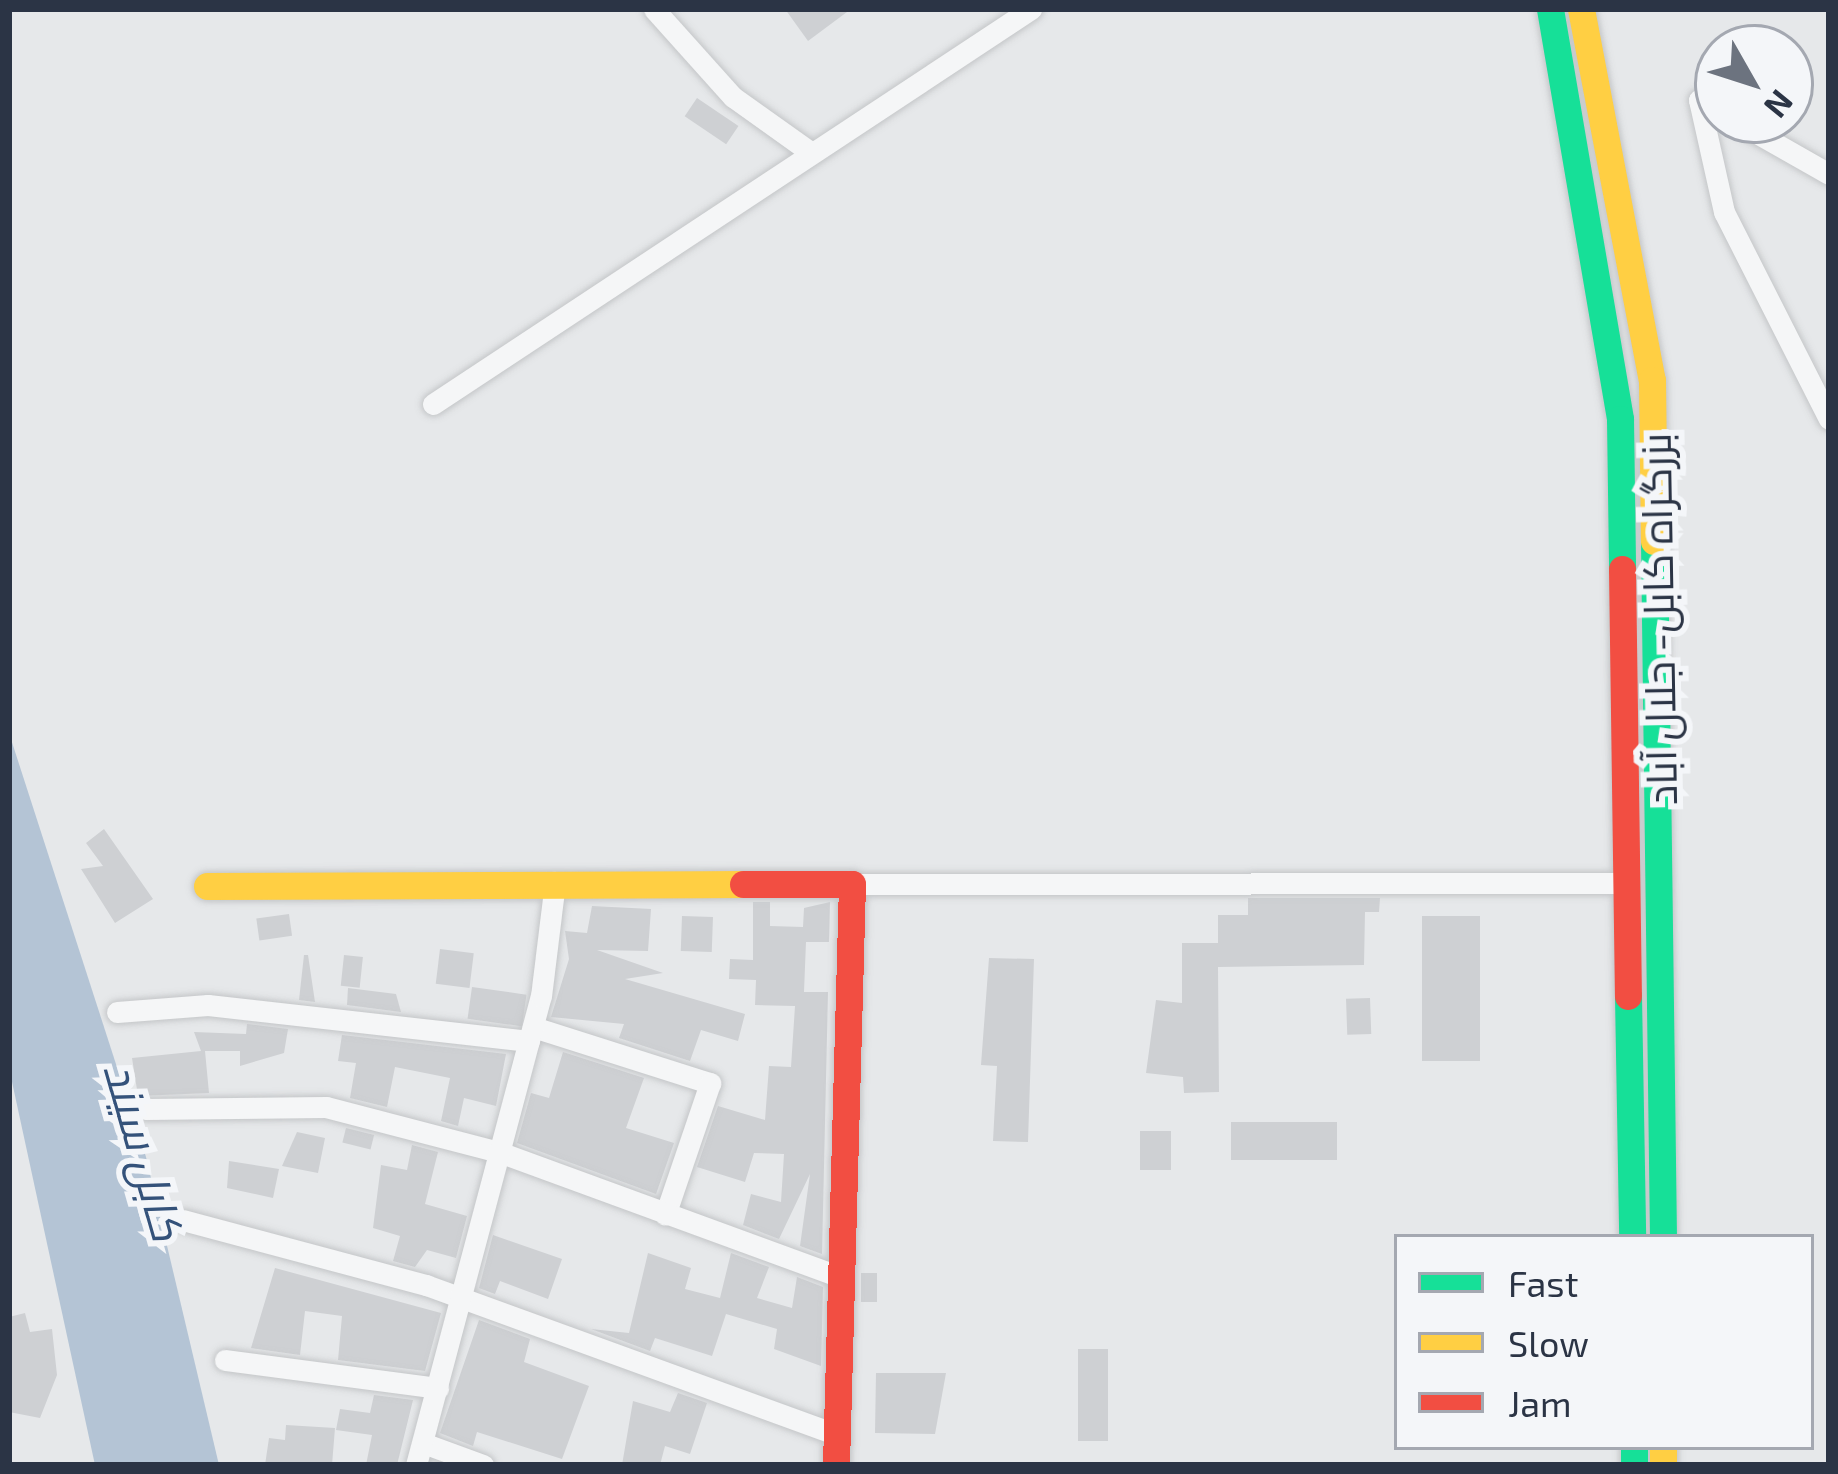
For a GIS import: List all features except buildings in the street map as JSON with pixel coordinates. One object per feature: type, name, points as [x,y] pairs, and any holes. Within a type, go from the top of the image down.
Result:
[{"type":"main road","name":"بزرگراه کابل- جلال آباد","points":[[1550,9],[1621,419],[1632,1234]]},
{"type":"main road","name":"بزرگراه کابل- جلال آباد","points":[[1581,9],[1652,380],[1663,1234]]},
{"type":"main road","points":[[207,886],[852,884],[836,1465]]},
{"type":"street","points":[[654,9],[733,97],[810,152]]},
{"type":"street","points":[[433,404],[1031,9]]},
{"type":"street","points":[[1709,144],[1724,212],[1829,419]]},
{"type":"street","points":[[1776,144],[1829,174]]},
{"type":"street","points":[[483,1465],[419,1454],[531,1034],[555,882]]},
{"type":"street","points":[[852,884],[1628,883]]},
{"type":"street","points":[[118,1012],[208,1005],[531,1034],[710,1083],[665,1215]]},
{"type":"street","points":[[145,1109],[326,1107],[499,1152],[843,1278]]},
{"type":"street","points":[[183,1220],[459,1297],[835,1434]]},
{"type":"street","points":[[225,1360],[438,1388]]},
{"type":"water","points":[[9,733],[146,1157],[219,1465],[95,1465],[9,1068]]},
{"type":"traffic: fast","points":[[1550,9],[1620,419],[1622,569]]},
{"type":"traffic: fast","points":[[1654,541],[1663,1234]]},
{"type":"traffic: fast","points":[[1628,996],[1632,1234]]},
{"type":"traffic: fast","points":[[1634,1450],[1634,1465]]},
{"type":"traffic: slow","points":[[1581,9],[1652,380],[1654,541]]},
{"type":"traffic: slow","points":[[207,886],[743,884]]},
{"type":"traffic: slow","points":[[1663,1450],[1663,1465]]},
{"type":"traffic: jam","points":[[1622,569],[1628,996]]},
{"type":"traffic: jam","points":[[743,884],[852,884],[836,1465]]},
{"type":"water label","name":"کابل سيند","points":[[145,1151]]}]
